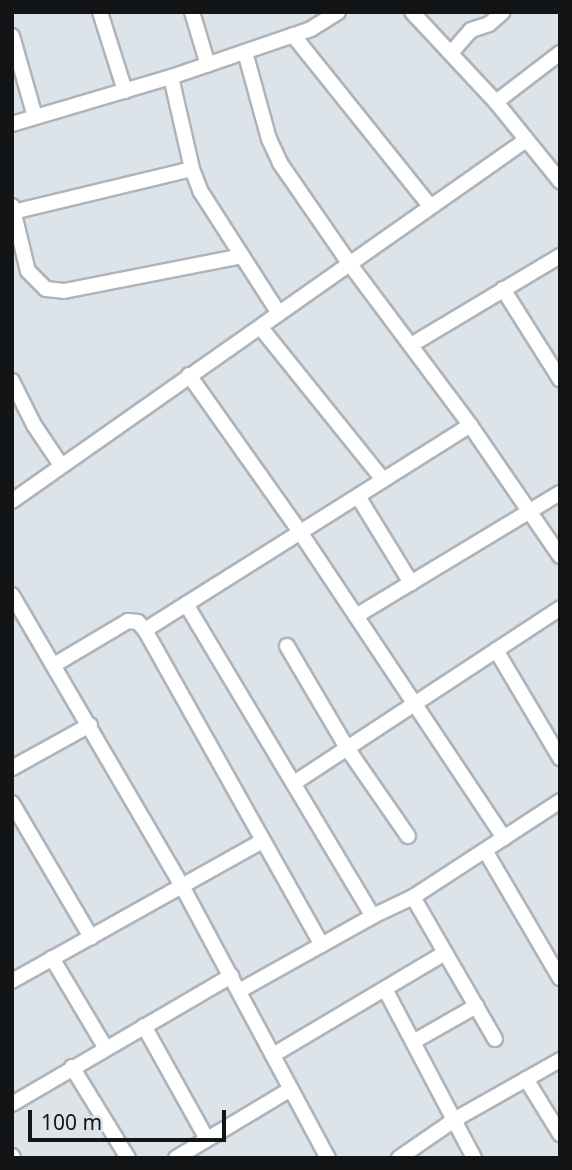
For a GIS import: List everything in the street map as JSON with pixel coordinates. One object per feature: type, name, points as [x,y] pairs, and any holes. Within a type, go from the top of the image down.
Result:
[{"type":"street","points":[[100,12],[125,91]]},
{"type":"street","points":[[192,12],[208,65]]},
{"type":"street","points":[[12,124],[208,65],[293,35],[338,12]]},
{"type":"street","points":[[412,12],[496,102],[560,181]]},
{"type":"street","points":[[451,53],[471,30],[489,24],[503,12]]},
{"type":"street","points":[[293,35],[430,206]]},
{"type":"street","points":[[12,36],[35,117]]},
{"type":"street","points":[[245,52],[269,139],[280,163],[349,263],[470,425],[560,556]]},
{"type":"street","points":[[496,102],[560,53]]},
{"type":"street","points":[[172,77],[192,169],[201,192],[278,312]]},
{"type":"street","points":[[12,501],[526,140]]},
{"type":"street","points":[[192,169],[13,209],[28,271],[46,289],[64,291],[242,256]]},
{"type":"street","points":[[411,345],[560,256]]},
{"type":"street","points":[[503,289],[560,379]]},
{"type":"street","points":[[261,328],[383,480]]},
{"type":"street","points":[[189,375],[300,532],[505,838]]},
{"type":"street","points":[[12,381],[34,425],[61,465]]},
{"type":"street","points":[[145,630],[359,498],[470,425]]},
{"type":"street","points":[[356,616],[560,493]]},
{"type":"street","points":[[359,498],[411,583]]},
{"type":"street","points":[[12,595],[182,886],[328,1158]]},
{"type":"street","points":[[186,604],[373,916]]},
{"type":"street","points":[[294,783],[560,608]]},
{"type":"street","points":[[54,666],[128,621],[138,622],[145,630],[322,945]]},
{"type":"street","points":[[287,646],[347,748],[408,836]]},
{"type":"street","points":[[496,650],[560,758]]},
{"type":"street","points":[[12,768],[90,725]]},
{"type":"street","points":[[239,991],[373,916],[413,897],[486,852],[560,801]]},
{"type":"street","points":[[12,803],[91,937]]},
{"type":"street","points":[[14,975],[52,958],[263,841]]},
{"type":"street","points":[[486,852],[560,978]]},
{"type":"street","points":[[413,897],[495,1039]]},
{"type":"street","points":[[273,1055],[445,953]]},
{"type":"street","points":[[52,958],[105,1047]]},
{"type":"street","points":[[12,1104],[105,1047],[231,976]]},
{"type":"street","points":[[384,989],[474,1158]]},
{"type":"street","points":[[413,1042],[476,1006]]},
{"type":"street","points":[[144,1026],[207,1139]]},
{"type":"street","points":[[399,1158],[454,1120],[560,1060]]},
{"type":"street","points":[[72,1068],[128,1158]]},
{"type":"street","points":[[526,1079],[560,1135]]},
{"type":"street","points":[[176,1158],[291,1089]]}]
